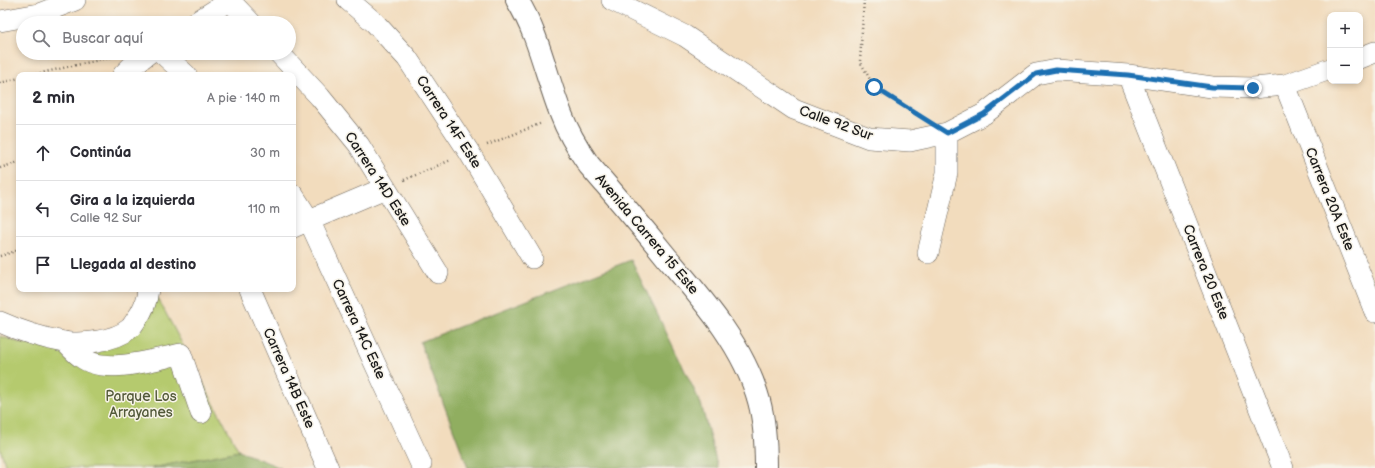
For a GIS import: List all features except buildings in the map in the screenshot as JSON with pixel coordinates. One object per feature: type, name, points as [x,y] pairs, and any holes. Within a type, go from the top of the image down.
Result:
[{"type":"main road","name":"Avenida Carrera 15 Este","points":[[517,0],[525,12],[561,115],[573,140],[589,165],[715,315],[734,344],[748,372],[759,402],[766,446],[766,468]]},
{"type":"street","points":[[1,17],[39,14],[75,0]]},
{"type":"street","points":[[206,16],[231,0],[245,16]]},
{"type":"street","name":"Carrera 14F Este","points":[[348,0],[375,23],[408,58],[469,152],[532,258]]},
{"type":"street","name":"Calle 92 Sur","points":[[612,0],[685,36],[794,108],[869,138],[910,141],[947,133],[984,114],[1036,74],[1056,70],[1128,75],[1212,87],[1253,88],[1286,85],[1327,70]]},
{"type":"street","points":[[1363,57],[1375,52]]},
{"type":"street","points":[[119,66],[132,66],[140,60]]},
{"type":"street","points":[[170,60],[183,72]]},
{"type":"street","name":"Carrera 14D Este","points":[[286,60],[320,97],[359,145],[438,273]]},
{"type":"street","name":"Carrera 20 Este","points":[[1128,75],[1283,468]]},
{"type":"street","name":"Carrera 20A Este","points":[[1286,85],[1375,312]]},
{"type":"street","points":[[928,253],[947,173],[947,133]]},
{"type":"street","points":[[301,223],[385,188]]},
{"type":"street","name":"Carrera 14C Este","points":[[296,206],[301,223],[421,464]]},
{"type":"street","points":[[0,322],[17,330],[65,342],[89,342],[111,339],[129,330],[142,312],[147,301],[148,292]]},
{"type":"street","name":"Carrera 14B Este","points":[[251,292],[328,468]]},
{"type":"street","points":[[65,342],[82,358],[99,365],[115,367],[181,354],[201,413]]},
{"type":"path","points":[[864,0],[860,61],[874,87],[947,133]]},
{"type":"path","points":[[61,72],[119,66]]},
{"type":"path","points":[[0,83],[16,79]]},
{"type":"path","points":[[0,168],[16,163]]},
{"type":"path","points":[[0,256],[16,251]]},
{"type":"green space","points":[[631,260],[701,404],[718,468],[468,468],[420,342]]},
{"type":"green space","name":"Parque Los Arrayanes","points":[[151,292],[155,292],[239,451],[152,468],[6,468],[0,448],[0,336],[21,343],[53,348],[104,348]]},
{"type":"green space","points":[[239,451],[281,468],[152,468]]},
{"type":"route","points":[[874,87],[947,133],[984,114],[1036,74],[1056,70],[1128,75],[1212,87],[1253,88]]}]
